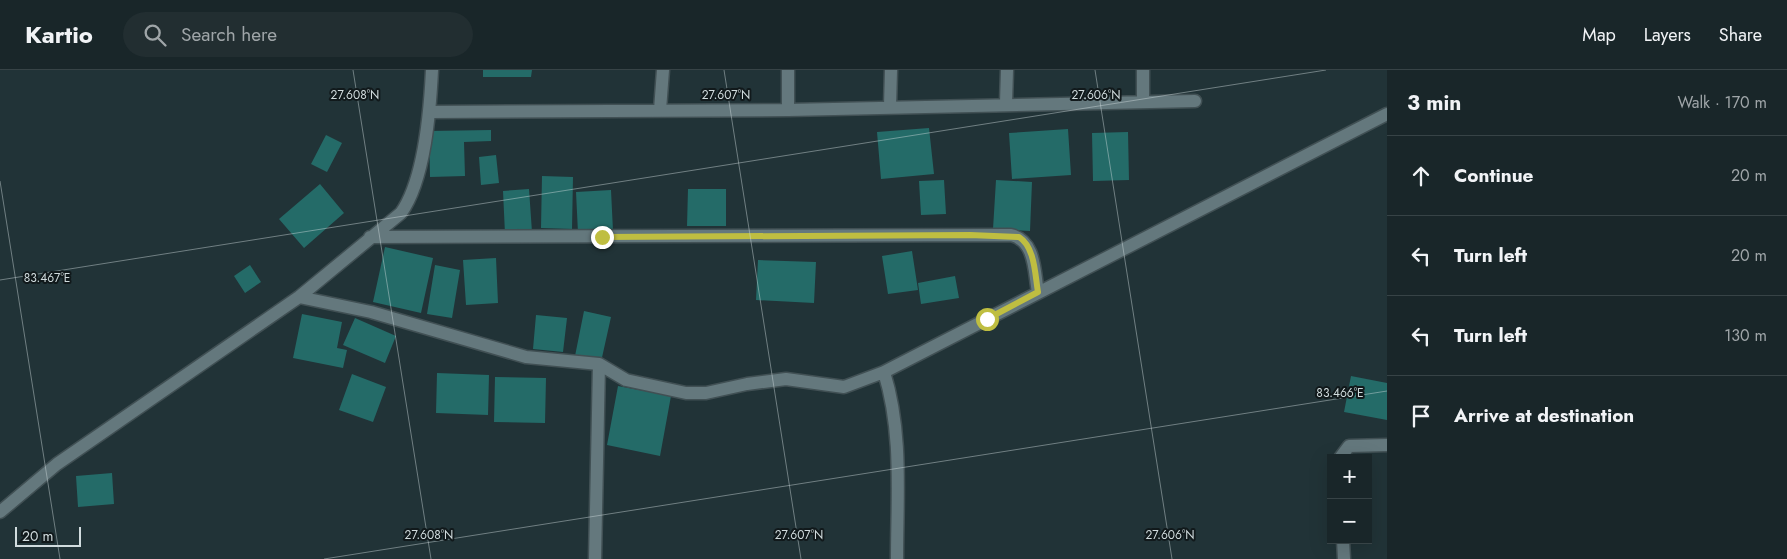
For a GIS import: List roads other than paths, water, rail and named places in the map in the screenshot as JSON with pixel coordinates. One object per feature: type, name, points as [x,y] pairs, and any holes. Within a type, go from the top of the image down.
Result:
[{"type":"street","points":[[0,512],[57,464],[299,297],[401,212],[411,199],[430,112],[432,70]]},
{"type":"street","points":[[660,110],[663,70]]},
{"type":"street","points":[[788,70],[788,110]]},
{"type":"street","points":[[890,106],[891,70]]},
{"type":"street","points":[[1006,104],[1007,70]]},
{"type":"street","points":[[1143,70],[1143,101]]},
{"type":"street","points":[[430,112],[788,110],[890,106],[1196,101]]},
{"type":"street","points":[[299,297],[371,312],[526,357],[599,364],[626,380],[696,394],[786,379],[844,388],[884,372],[1387,114]]},
{"type":"street","points":[[370,237],[1011,235],[1024,241],[1031,252],[1038,292]]},
{"type":"street","points":[[595,559],[599,364]]},
{"type":"street","points":[[884,372],[893,399],[898,442],[897,559]]},
{"type":"street","points":[[1343,454],[1349,446],[1387,445]]},
{"type":"street","points":[[1343,544],[1344,559]]}]
